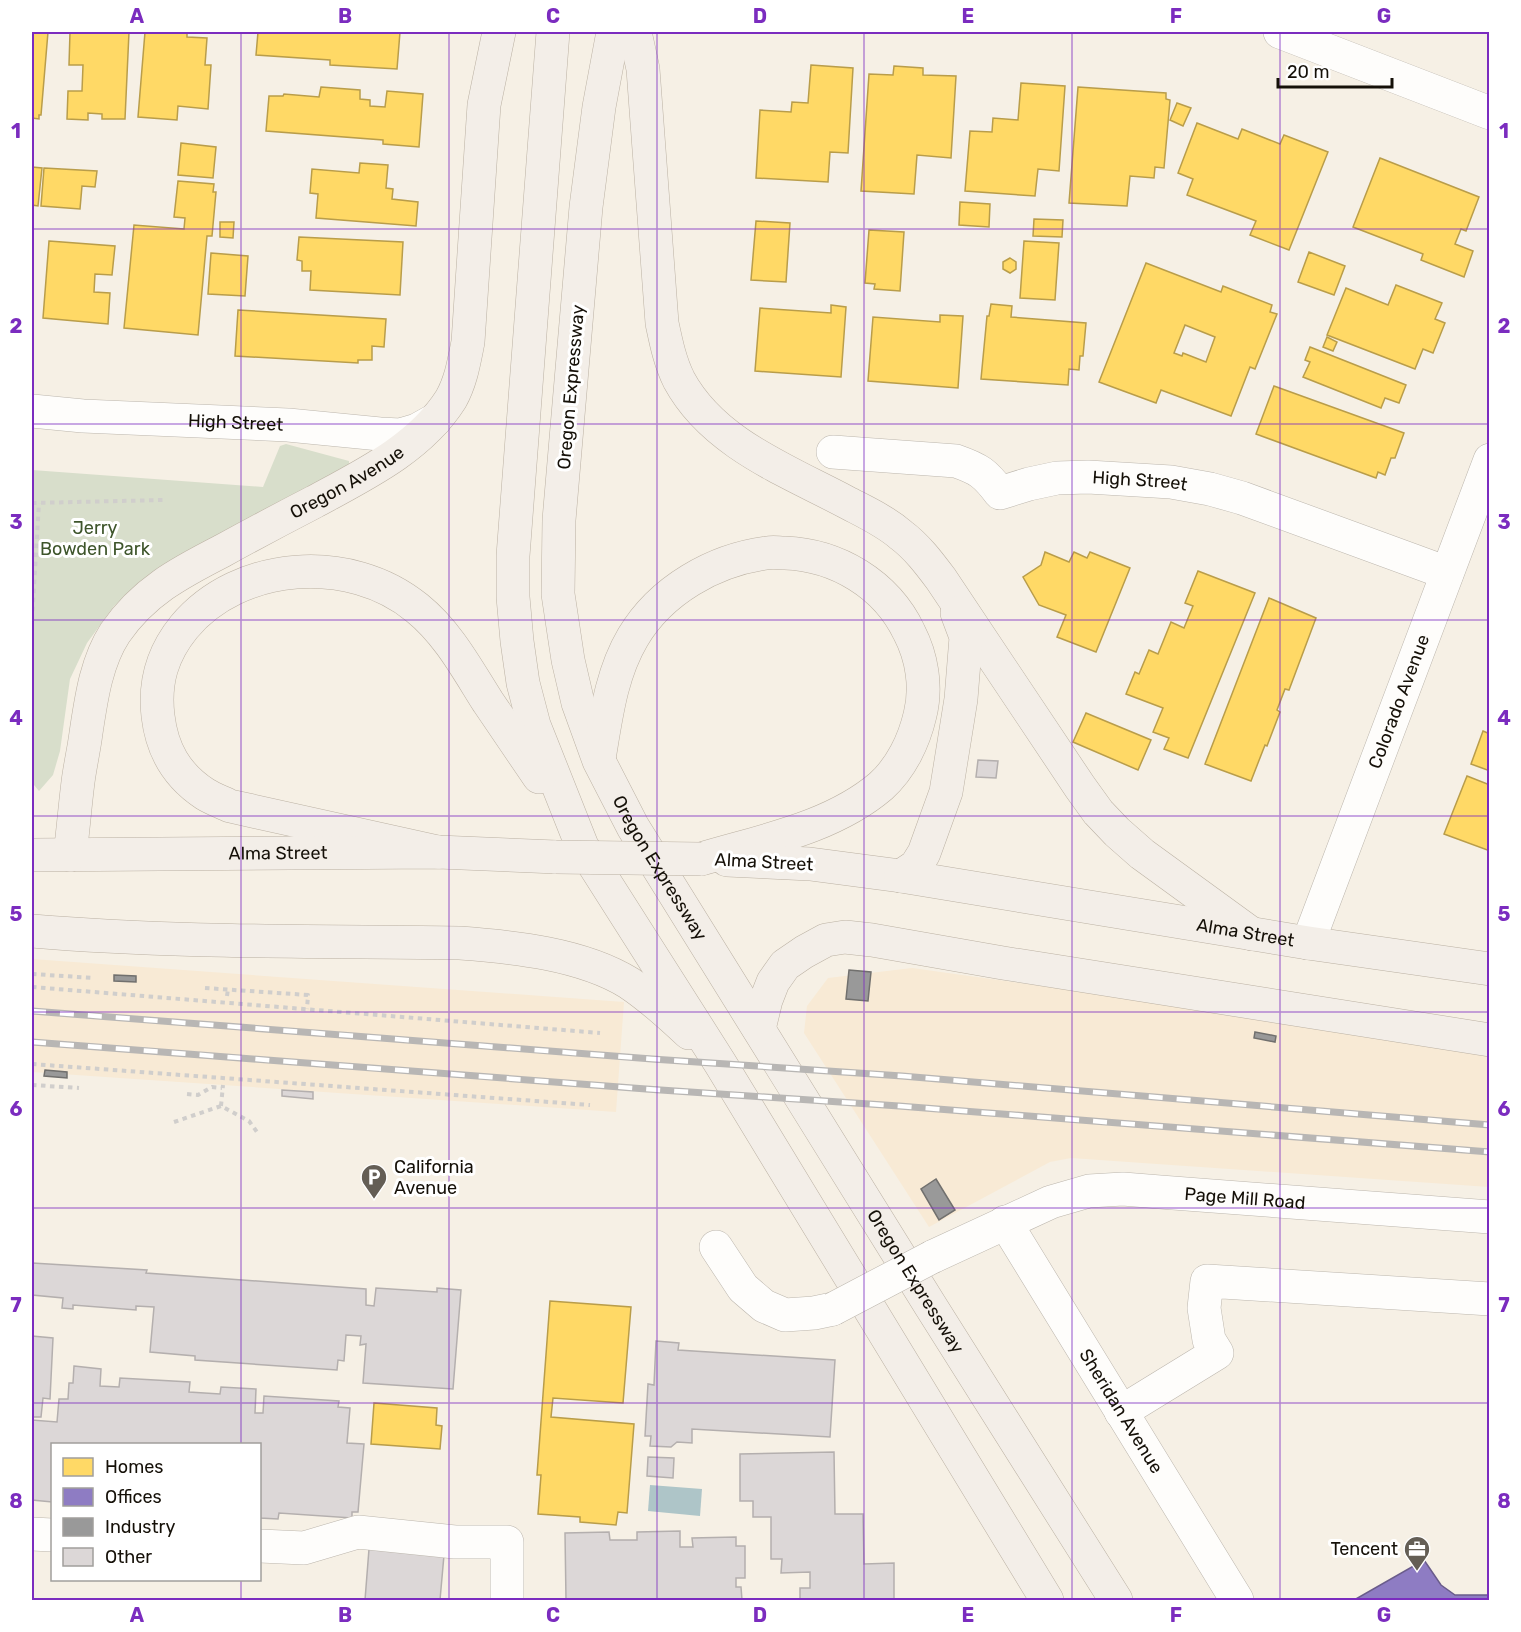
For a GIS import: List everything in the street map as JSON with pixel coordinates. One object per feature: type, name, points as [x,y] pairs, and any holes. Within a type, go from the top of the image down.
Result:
[{"type":"main road","points":[[484,105],[499,32]]},
{"type":"main road","points":[[553,32],[515,515],[513,597],[516,640],[523,683],[569,852]]},
{"type":"main road","name":"Oregon Expressway","points":[[613,32],[599,107],[586,207],[559,520],[558,594],[568,660],[578,703],[599,761],[633,827],[1116,1600]]},
{"type":"main road","points":[[635,32],[643,69],[662,323],[679,379],[697,406],[719,429],[746,449],[877,518],[902,535],[941,579],[1098,812],[1142,854],[1252,934]]},
{"type":"main road","name":"Oregon Avenue","points":[[70,855],[77,783],[94,689],[101,663],[114,635],[132,610],[157,588],[188,568],[386,461],[435,420],[452,397],[463,370],[468,342],[484,105]]},
{"type":"main road","points":[[599,761],[615,679],[633,636],[653,611],[677,588],[705,571],[733,560],[769,552],[802,554],[833,562],[861,576],[885,595],[903,619],[915,644],[922,674],[923,703],[916,733],[902,760],[883,783],[865,798],[835,816],[805,828],[701,859]]},
{"type":"main road","points":[[438,852],[230,806],[205,794],[183,776],[167,753],[159,730],[156,698],[160,668],[173,640],[194,615],[220,596],[251,580],[285,573],[321,572],[359,578],[389,591],[417,608],[438,629],[460,657],[516,741],[569,852],[720,1063],[1047,1600]]},
{"type":"main road","points":[[901,876],[916,866],[924,854],[946,792],[961,699],[966,637],[956,608],[941,579]]},
{"type":"main road","name":"Alma Street","points":[[32,855],[569,852],[810,864],[901,876],[1308,943],[1490,969]]},
{"type":"main road","points":[[32,931],[178,940],[460,943],[536,952],[608,972],[629,984],[673,1018],[720,1063]]},
{"type":"main road","points":[[759,1029],[773,982],[785,965],[826,940],[845,937],[1490,1040]]},
{"type":"street","name":"Oregon Avenue","points":[[483,32],[484,105]]},
{"type":"street","points":[[1280,32],[1490,113]]},
{"type":"street","name":"High Street","points":[[32,411],[288,425],[400,435],[417,430],[435,420]]},
{"type":"street","name":"High Street","points":[[833,452],[956,461],[974,467],[988,477],[1000,493],[1057,478],[1088,477],[1171,482],[1210,489],[1242,498],[1447,573]]},
{"type":"street","name":"Colorado Avenue","points":[[1308,943],[1490,460]]},
{"type":"street","name":"Page Mill Road","points":[[716,1247],[743,1288],[764,1306],[785,1315],[814,1313],[833,1308],[1005,1222],[1051,1202],[1089,1191],[1123,1190],[1490,1217]]},
{"type":"street","name":"Sheridan Avenue","points":[[1005,1222],[1237,1600]]},
{"type":"street","points":[[1121,1412],[1217,1353],[1209,1340],[1204,1308],[1207,1281],[1490,1299]]},
{"type":"street","points":[[261,1546],[304,1548],[358,1532],[455,1542],[507,1542],[507,1600]]},
{"type":"street","points":[[32,1534],[51,1535]]},
{"type":"path","points":[[32,503],[163,500]]},
{"type":"path","points":[[32,620],[39,503]]},
{"type":"path","points":[[32,974],[94,978]]},
{"type":"path","points":[[32,987],[600,1034]]},
{"type":"path","points":[[205,988],[308,995],[307,1009]]},
{"type":"path","points":[[227,996],[228,989]]},
{"type":"path","points":[[32,1064],[590,1106]]},
{"type":"path","points":[[32,1084],[79,1088]]},
{"type":"path","points":[[187,1094],[198,1095],[212,1087],[222,1086],[221,1106]]},
{"type":"path","points":[[174,1122],[221,1106],[249,1121],[257,1132]]},
{"type":"shaded area","points":[[32,959],[624,1002],[616,1112],[32,1072]]},
{"type":"shaded area","points":[[912,968],[1489,1048],[1489,1187],[1071,1158],[1050,1162],[929,1227],[804,1033],[807,1006],[828,978]]},
{"type":"green space","name":"Jerry Bowden Park","points":[[286,444],[349,461],[349,464],[145,579],[114,606],[87,643],[70,679],[60,751],[53,775],[39,791],[34,785],[32,786],[32,470],[263,487],[280,446]]},
{"type":"water","points":[[650,1485],[702,1489],[700,1516],[648,1511]]},
{"type":"building: Homes","points":[[32,32],[48,32],[39,119],[32,118]]},
{"type":"building: Homes","points":[[70,32],[129,32],[125,119],[102,119],[102,114],[88,113],[88,120],[67,119],[68,91],[82,91],[83,65],[69,65]]},
{"type":"building: Homes","points":[[145,32],[187,32],[187,37],[207,38],[205,65],[211,65],[208,109],[178,106],[177,120],[138,117]]},
{"type":"building: Homes","points":[[258,32],[400,32],[397,69],[330,65],[330,60],[256,55]]},
{"type":"building: Homes","points":[[811,65],[853,68],[848,153],[830,152],[828,182],[756,178],[760,110],[791,112],[792,102],[808,103]]},
{"type":"building: Homes","points":[[894,66],[923,68],[923,75],[956,76],[951,158],[917,155],[914,194],[861,191],[869,74],[893,75]]},
{"type":"building: Homes","points":[[1021,83],[1065,86],[1059,171],[1038,169],[1035,196],[965,191],[970,131],[992,132],[993,118],[1018,120]]},
{"type":"building: Homes","points":[[321,87],[360,90],[360,99],[370,100],[370,106],[385,107],[387,91],[423,94],[419,147],[383,144],[383,140],[266,131],[269,96],[283,96],[284,94],[319,97]]},
{"type":"building: Homes","points":[[1078,87],[1166,93],[1166,99],[1170,100],[1164,168],[1155,167],[1154,178],[1130,176],[1127,206],[1069,203]]},
{"type":"building: Homes","points":[[1177,103],[1191,108],[1183,126],[1170,120]]},
{"type":"building: Homes","points":[[1197,123],[1238,139],[1242,129],[1280,144],[1284,135],[1328,152],[1289,250],[1250,235],[1256,221],[1187,195],[1193,179],[1178,173]]},
{"type":"building: Homes","points":[[181,143],[216,147],[213,178],[178,175]]},
{"type":"building: Homes","points":[[1380,158],[1479,197],[1466,231],[1461,229],[1455,244],[1473,251],[1464,277],[1421,260],[1423,254],[1353,227]]},
{"type":"building: Homes","points":[[360,163],[388,165],[386,188],[393,189],[392,199],[418,202],[416,226],[316,218],[318,194],[310,193],[312,169],[359,173]]},
{"type":"building: Homes","points":[[32,167],[42,168],[38,206],[32,205]]},
{"type":"building: Homes","points":[[44,168],[97,171],[95,187],[82,186],[80,209],[41,206]]},
{"type":"building: Homes","points":[[178,181],[214,184],[213,192],[216,192],[212,236],[207,236],[198,335],[124,328],[134,225],[184,229],[185,218],[174,217]]},
{"type":"building: Homes","points":[[960,202],[990,204],[989,227],[959,225]]},
{"type":"building: Homes","points":[[1034,219],[1063,220],[1062,237],[1033,236]]},
{"type":"building: Homes","points":[[756,221],[790,223],[786,282],[751,280]]},
{"type":"building: Homes","points":[[220,222],[234,222],[233,238],[220,237]]},
{"type":"building: Homes","points":[[869,230],[904,232],[900,291],[874,289],[875,284],[865,283]]},
{"type":"building: Homes","points":[[299,237],[403,242],[400,295],[310,290],[311,271],[302,271],[302,261],[297,260]]},
{"type":"building: Homes","points":[[49,241],[115,246],[112,275],[95,274],[94,292],[110,293],[108,324],[43,318]]},
{"type":"building: Homes","points":[[1024,241],[1059,243],[1055,300],[1020,298]]},
{"type":"building: Homes","points":[[1309,252],[1345,266],[1334,295],[1298,282]]},
{"type":"building: Homes","points":[[211,253],[248,256],[245,296],[208,294]]},
{"type":"building: Homes","points":[[1010,258],[1016,262],[1016,269],[1010,273],[1003,269],[1003,262]]},
{"type":"building: Homes","points":[[1146,263],[1221,292],[1223,286],[1272,305],[1270,312],[1277,314],[1255,369],[1250,367],[1231,416],[1161,390],[1156,403],[1099,382]],"holes":[[[1185,325],[1215,337],[1206,362],[1183,353],[1182,356],[1174,353]]]},
{"type":"building: Homes","points":[[1396,285],[1442,303],[1435,319],[1445,323],[1433,353],[1423,349],[1415,369],[1327,335],[1346,288],[1388,305]]},
{"type":"building: Homes","points":[[991,304],[1012,306],[1011,317],[1086,323],[1083,356],[1080,356],[1079,370],[1069,369],[1068,385],[981,379],[987,316],[989,316]]},
{"type":"building: Homes","points":[[831,305],[846,307],[841,377],[755,371],[760,308],[831,313]]},
{"type":"building: Homes","points":[[238,310],[386,319],[384,347],[372,346],[372,360],[358,360],[358,363],[235,356]]},
{"type":"building: Homes","points":[[940,315],[963,316],[958,388],[868,381],[873,317],[940,322]]},
{"type":"building: Homes","points":[[1327,337],[1337,342],[1333,351],[1323,347]]},
{"type":"building: Homes","points":[[1310,347],[1406,385],[1399,403],[1385,398],[1381,408],[1303,377],[1310,362],[1305,360]]},
{"type":"building: Homes","points":[[1274,386],[1404,433],[1395,458],[1391,458],[1385,475],[1378,472],[1376,478],[1256,434]]},
{"type":"building: Homes","points":[[1045,552],[1069,562],[1074,552],[1087,558],[1090,552],[1130,568],[1096,652],[1057,637],[1066,615],[1039,605],[1023,577],[1041,565]]},
{"type":"building: Homes","points":[[1198,571],[1255,593],[1188,758],[1164,749],[1169,738],[1153,732],[1163,708],[1126,694],[1135,672],[1139,674],[1149,650],[1158,654],[1171,622],[1184,628],[1193,606],[1185,603]]},
{"type":"building: Homes","points":[[1269,598],[1316,618],[1289,690],[1285,689],[1277,710],[1280,712],[1251,781],[1205,764]]},
{"type":"building: Homes","points":[[1086,713],[1151,740],[1138,770],[1073,742]]},
{"type":"building: Homes","points":[[1483,731],[1490,734],[1490,771],[1471,764]]},
{"type":"building: Homes","points":[[1467,776],[1490,785],[1490,851],[1444,834]]},
{"type":"building: Homes","points":[[550,1301],[631,1307],[623,1403],[553,1398],[551,1417],[634,1424],[627,1513],[618,1512],[616,1525],[580,1522],[580,1517],[538,1514],[541,1475],[537,1475]]},
{"type":"building: Homes","points":[[374,1403],[437,1408],[436,1425],[442,1426],[440,1449],[371,1444]]},
{"type":"building: Offices","name":"Tencent","points":[[1424,1560],[1441,1585],[1455,1595],[1490,1595],[1490,1600],[1354,1600]]},
{"type":"building: Industry","points":[[849,970],[871,972],[868,1001],[846,999]]},
{"type":"building: Industry","points":[[114,975],[136,976],[136,982],[114,981]]},
{"type":"building: Industry","points":[[1255,1032],[1276,1036],[1275,1042],[1254,1038]]},
{"type":"building: Industry","points":[[45,1070],[67,1072],[67,1078],[44,1076]]},
{"type":"building: Industry","points":[[936,1179],[955,1210],[939,1220],[921,1189]]},
{"type":"building: Other","points":[[978,760],[998,761],[996,778],[976,777]]},
{"type":"building: Other","points":[[282,1090],[313,1092],[313,1099],[282,1096]]},
{"type":"building: Other","points":[[32,1263],[147,1270],[146,1273],[366,1289],[366,1305],[374,1306],[376,1288],[437,1292],[437,1288],[461,1290],[453,1389],[363,1383],[366,1344],[360,1345],[361,1336],[346,1335],[344,1361],[338,1360],[337,1370],[195,1360],[195,1356],[150,1352],[154,1307],[136,1306],[136,1310],[73,1305],[73,1309],[62,1308],[63,1298],[32,1295]]},
{"type":"building: Other","points":[[32,1336],[53,1338],[50,1399],[43,1398],[41,1417],[32,1417]]},
{"type":"building: Other","points":[[656,1341],[679,1343],[678,1350],[835,1360],[830,1437],[692,1429],[692,1443],[677,1442],[671,1447],[650,1446],[651,1436],[645,1436],[648,1384],[654,1385]]},
{"type":"building: Other","points":[[74,1366],[101,1369],[100,1386],[119,1387],[120,1378],[190,1382],[189,1392],[220,1394],[221,1387],[256,1389],[255,1413],[263,1413],[264,1396],[339,1401],[338,1407],[350,1408],[347,1443],[364,1444],[358,1512],[352,1512],[352,1518],[279,1513],[278,1519],[261,1518],[261,1443],[51,1443],[51,1502],[32,1500],[32,1420],[57,1422],[59,1399],[68,1399],[69,1383],[73,1383]]},
{"type":"building: Other","points":[[834,1452],[835,1514],[863,1514],[864,1564],[894,1563],[894,1600],[800,1600],[800,1588],[810,1588],[810,1572],[781,1573],[782,1559],[771,1559],[771,1517],[753,1517],[753,1501],[740,1501],[740,1454]]},
{"type":"building: Other","points":[[648,1457],[674,1458],[673,1478],[647,1476]]},
{"type":"building: Other","points":[[680,1531],[680,1547],[693,1547],[692,1538],[736,1537],[736,1546],[745,1546],[745,1578],[736,1578],[736,1587],[741,1587],[742,1600],[566,1600],[565,1533],[609,1532],[610,1540],[637,1540],[637,1532]]},
{"type":"building: Other","points":[[369,1549],[444,1555],[440,1600],[365,1600]]},
{"type":"railway","points":[[32,1011],[902,1076],[1490,1125]]},
{"type":"railway","points":[[32,1042],[1490,1152]]},
{"type":"place","name":"California Avenue","points":[[374,1200]]},
{"type":"place","name":"Tencent","points":[[1417,1572]]}]
